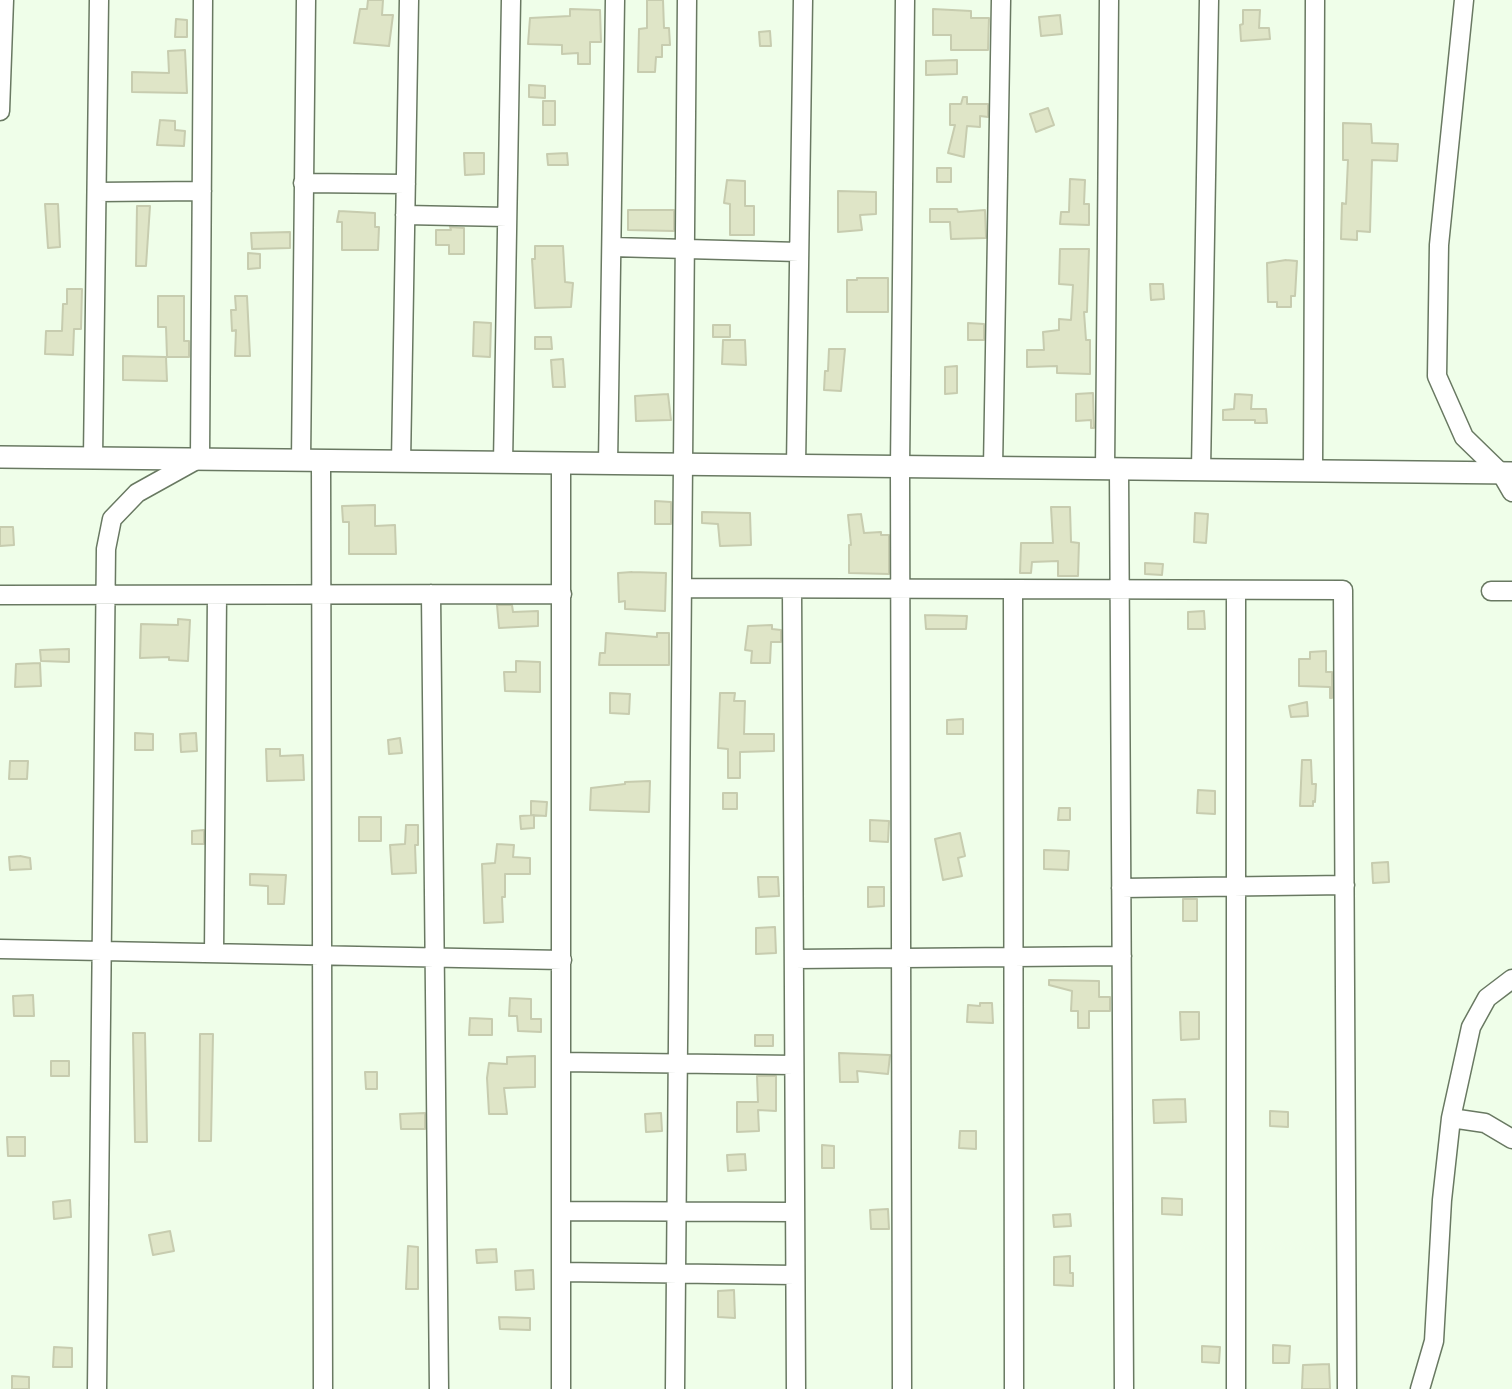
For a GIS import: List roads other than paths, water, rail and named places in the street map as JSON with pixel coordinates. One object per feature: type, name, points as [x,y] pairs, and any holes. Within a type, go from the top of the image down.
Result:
[{"type":"street","points":[[0,111],[4,0]]},
{"type":"street","points":[[93,458],[99,0]]},
{"type":"street","points":[[200,458],[202,0]]},
{"type":"street","points":[[306,0],[303,183],[311,461],[322,594],[323,1389]]},
{"type":"street","points":[[401,462],[408,0]]},
{"type":"street","points":[[503,463],[511,0]]},
{"type":"street","points":[[608,464],[615,0]]},
{"type":"street","points":[[675,1389],[687,0]]},
{"type":"street","points":[[796,466],[803,0]]},
{"type":"street","points":[[902,1389],[900,467],[905,0]]},
{"type":"street","points":[[993,468],[1001,0]]},
{"type":"street","points":[[1109,0],[1112,469],[1119,591],[1124,1389]]},
{"type":"street","points":[[1201,470],[1209,0]]},
{"type":"street","points":[[1313,471],[1315,0]]},
{"type":"street","points":[[1464,0],[1439,245],[1437,376],[1464,436],[1506,473],[1512,492]]},
{"type":"street","points":[[303,183],[406,184]]},
{"type":"street","points":[[97,192],[202,191]]},
{"type":"street","points":[[405,215],[507,217]]},
{"type":"street","points":[[612,247],[799,252]]},
{"type":"street","points":[[0,457],[1506,473]]},
{"type":"street","points":[[97,1389],[106,549],[112,519],[137,493],[200,458]]},
{"type":"street","points":[[561,463],[561,1389]]},
{"type":"street","points":[[682,588],[1236,592],[1343,590],[1347,1389]]},
{"type":"street","points":[[792,589],[796,1389]]},
{"type":"street","points":[[1013,590],[1014,1389]]},
{"type":"street","points":[[1491,591],[1512,591]]},
{"type":"street","points":[[1236,592],[1236,1389]]},
{"type":"street","points":[[431,594],[439,1389]]},
{"type":"street","points":[[0,595],[562,594]]},
{"type":"street","points":[[214,953],[217,595]]},
{"type":"street","points":[[1121,888],[1345,885]]},
{"type":"street","points":[[0,949],[562,960]]},
{"type":"street","points":[[794,959],[1122,956]]},
{"type":"street","points":[[1420,1389],[1434,1342],[1442,1200],[1451,1118],[1471,1027],[1487,998],[1512,979]]},
{"type":"street","points":[[561,1062],[794,1065]]},
{"type":"street","points":[[1451,1118],[1485,1123],[1512,1139]]},
{"type":"street","points":[[561,1211],[795,1212]]},
{"type":"street","points":[[561,1272],[795,1275]]}]
